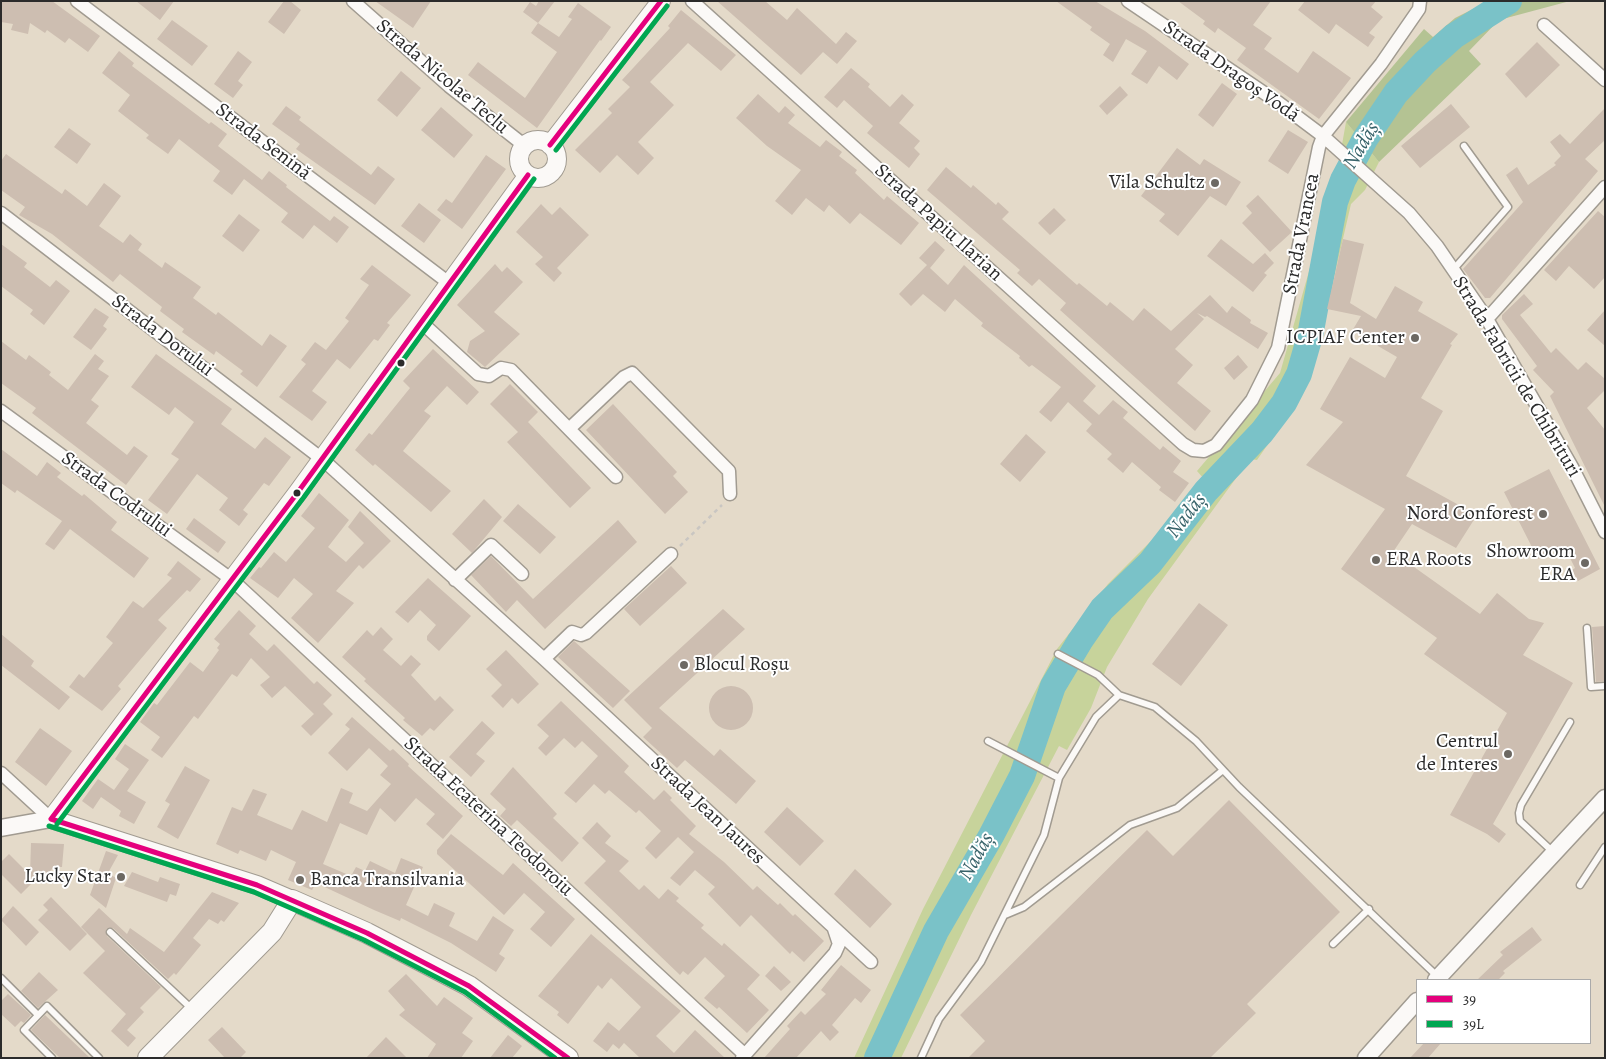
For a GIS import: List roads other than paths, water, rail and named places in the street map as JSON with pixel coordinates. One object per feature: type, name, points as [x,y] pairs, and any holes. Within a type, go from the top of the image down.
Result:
[{"type":"main road","points":[[550,145],[661,1]]},
{"type":"main road","points":[[539,140],[550,145],[556,156],[556,162],[551,172],[540,178],[528,175],[520,166],[519,160],[525,146],[539,140]]},
{"type":"main road","points":[[528,175],[322,459],[51,819],[257,885],[366,933],[469,986],[568,1058]]},
{"type":"main road","points":[[148,1058],[272,932],[292,900]]},
{"type":"street","name":"Strada Senină","points":[[77,1],[449,284]]},
{"type":"street","name":"Strada Papiu Ilarian","points":[[692,1],[1184,444]]},
{"type":"street","name":"Strada Dragoș Vodă","points":[[1128,1],[1279,103],[1328,141]]},
{"type":"street","name":"Strada Vrancea","points":[[1184,444],[1193,450],[1204,451],[1216,445],[1252,400],[1272,363],[1284,325],[1319,147],[1328,141],[1419,9],[1420,1]]},
{"type":"street","name":"Strada Nicolae Teclu","points":[[360,3],[400,44],[449,86],[525,146]]},
{"type":"street","points":[[1544,25],[1605,80]]},
{"type":"street","name":"Strada Fabricii de Chibrituri","points":[[1328,141],[1410,213],[1453,270],[1487,319],[1572,467],[1605,532]]},
{"type":"street","points":[[1487,319],[1605,187]]},
{"type":"street","name":"Strada Dorului","points":[[1,213],[322,459]]},
{"type":"street","points":[[422,322],[478,374],[489,376],[501,368],[511,370],[616,477]]},
{"type":"street","points":[[569,429],[624,377],[632,373],[728,471],[730,494]]},
{"type":"street","name":"Strada Codrului","points":[[1,410],[231,579]]},
{"type":"street","name":"Strada Jean Jaures","points":[[322,459],[544,659],[871,962]]},
{"type":"street","points":[[456,580],[491,545],[522,574]]},
{"type":"street","points":[[544,659],[572,632],[581,635],[586,633],[671,554]]},
{"type":"street","name":"Strada Ecaterina Teodoroiu","points":[[231,579],[744,1056]]},
{"type":"street","points":[[1,773],[51,819]]},
{"type":"street","points":[[1437,979],[1605,798]]},
{"type":"street","points":[[1,828],[51,819]]},
{"type":"street","points":[[744,1056],[835,953],[839,944],[838,935],[832,927]]},
{"type":"street","points":[[1366,1058],[1416,1002]]},
{"type":"lane","points":[[1453,270],[1508,207],[1464,146]]},
{"type":"lane","points":[[1587,628],[1591,687],[1605,686]]},
{"type":"lane","points":[[1058,654],[1098,675],[1119,695],[1155,706],[1196,741],[1314,861],[1369,909],[1437,979]]},
{"type":"lane","points":[[921,1058],[939,1019],[982,962],[1044,835],[1059,778],[1096,717],[1119,695]]},
{"type":"lane","points":[[1554,853],[1520,821],[1519,813],[1570,722]]},
{"type":"lane","points":[[988,741],[1059,778]]},
{"type":"lane","points":[[1004,915],[1024,907],[1130,825],[1177,808],[1223,770]]},
{"type":"lane","points":[[1580,885],[1605,847]]},
{"type":"lane","points":[[1333,944],[1369,909]]},
{"type":"lane","points":[[110,932],[195,1012]]},
{"type":"lane","points":[[3,983],[38,1015]]},
{"type":"lane","points":[[52,1058],[24,1030],[47,1006],[99,1058]]},
{"type":"waterway","name":"Nadăș","points":[[877,1058],[936,931],[991,836],[1022,776],[1053,686],[1080,641],[1102,609],[1150,563],[1206,491],[1262,432],[1284,403],[1299,374],[1310,336],[1335,202],[1343,180],[1365,139],[1396,93],[1425,62],[1454,36],[1509,1]]},
{"type":"place","name":"Vila Schultz","points":[[1215,183]]},
{"type":"place","name":"ICPIAF Center","points":[[1415,338]]},
{"type":"place","name":"Nord Conforest","points":[[1543,514]]},
{"type":"place","name":"ERA Roots","points":[[1376,560]]},
{"type":"place","name":"Showroom ERA","points":[[1585,563]]},
{"type":"place","name":"Blocul Roșu","points":[[684,665]]},
{"type":"place","name":"Centrul de Interes","points":[[1508,754]]},
{"type":"place","name":"Lucky Star","points":[[121,877]]},
{"type":"place","name":"Banca Transilvania","points":[[300,880]]}]
